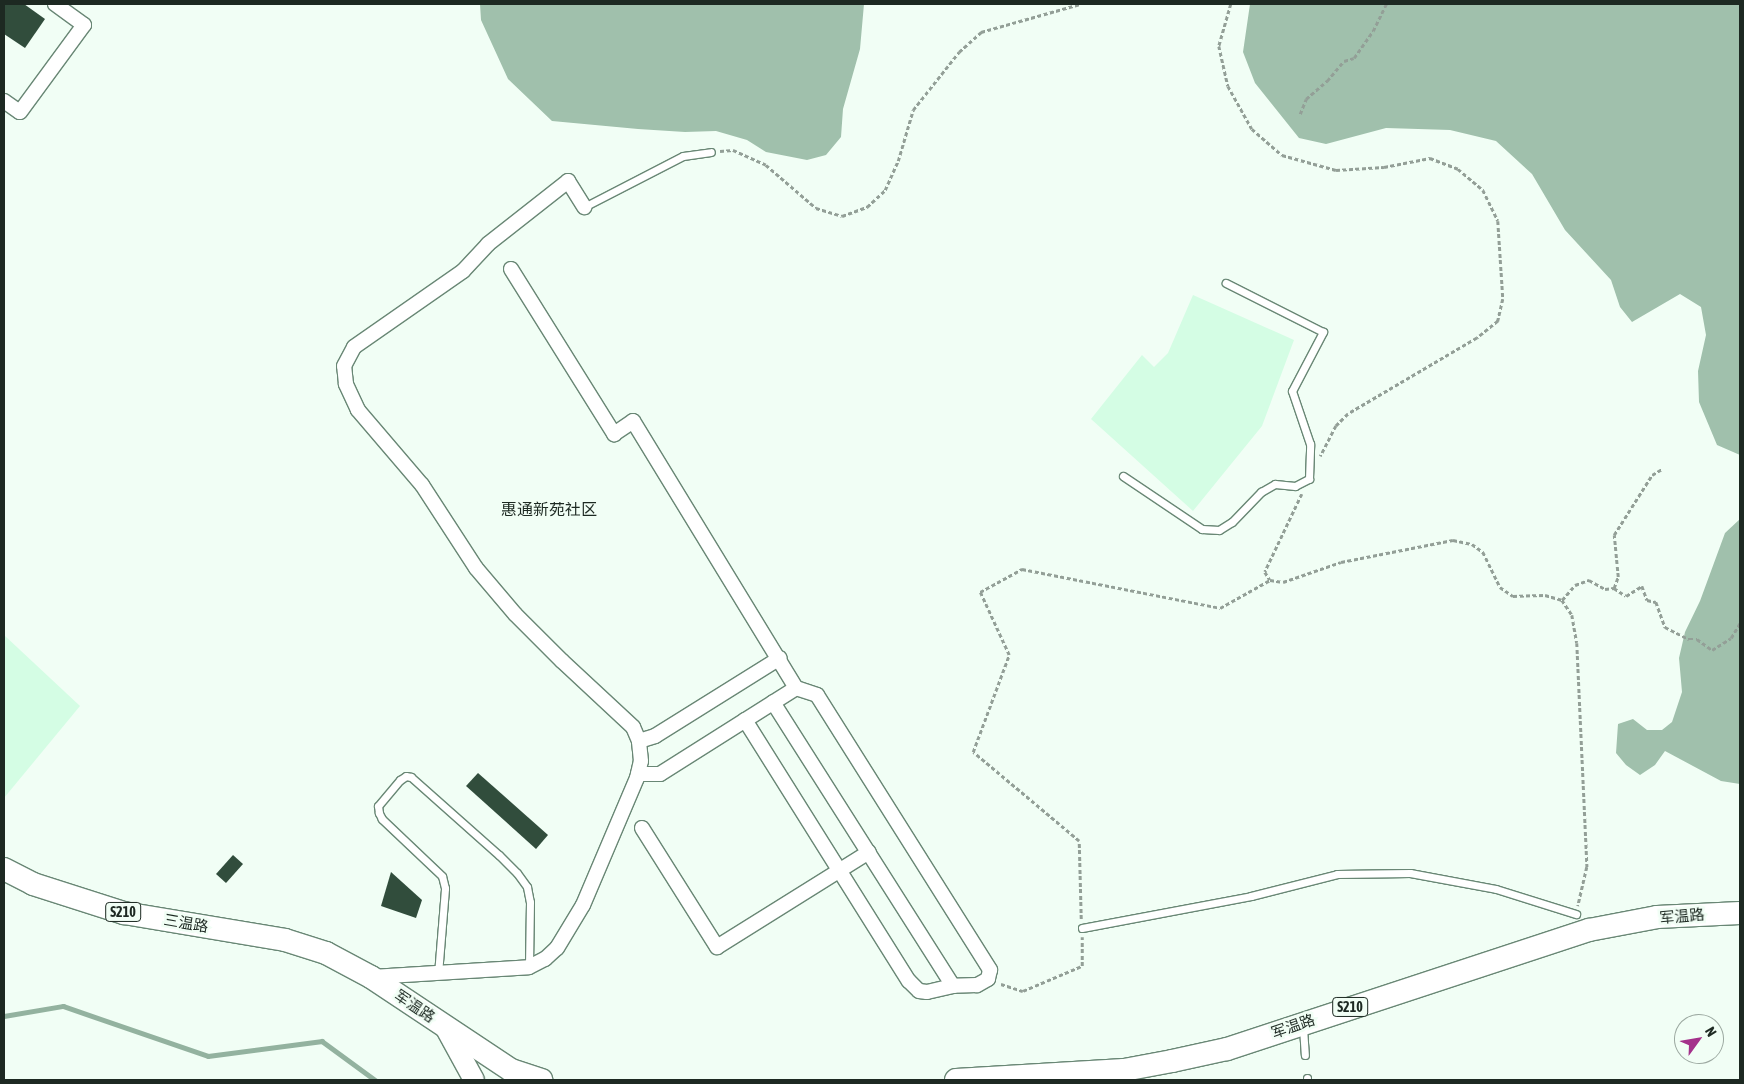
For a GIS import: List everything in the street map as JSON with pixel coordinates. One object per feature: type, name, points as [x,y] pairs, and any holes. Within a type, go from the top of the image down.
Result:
[{"type":"main road","name":"三温路","points":[[4,869],[33,884],[124,912],[285,940]]},
{"type":"main road","name":"军温路","points":[[956,1080],[1124,1070],[1227,1048],[1590,930],[1657,917],[1740,913]]},
{"type":"main road","name":"军温路","points":[[285,940],[326,952],[371,977],[511,1070],[541,1080]]},
{"type":"street","points":[[4,101],[20,112],[84,25],[55,4]]},
{"type":"street","points":[[371,977],[529,967],[545,959],[557,948],[583,905],[638,774],[641,761],[639,741],[633,727],[562,661],[516,614],[476,568],[422,485],[358,410],[346,384],[344,366],[354,347],[463,271],[488,244],[568,181],[584,207]]},
{"type":"street","points":[[510,269],[614,434],[633,421],[780,658],[796,688],[817,694],[990,970],[988,980],[977,986],[954,986],[927,992],[919,990],[909,982],[745,720]]},
{"type":"street","points":[[639,741],[655,736],[780,658]]},
{"type":"street","points":[[638,774],[660,774],[796,688]]},
{"type":"street","points":[[773,702],[954,986]]},
{"type":"street","points":[[642,828],[716,947],[869,852]]},
{"type":"street","points":[[445,1027],[474,1080]]},
{"type":"lane","points":[[584,207],[648,172],[683,156],[711,152]]},
{"type":"lane","points":[[1123,476],[1202,529],[1219,530],[1232,522],[1261,492],[1275,484],[1295,486],[1309,480],[1310,444],[1292,391],[1323,332],[1226,283]]},
{"type":"lane","points":[[438,974],[444,882],[442,876],[382,819],[379,813],[378,806],[400,780],[406,776],[412,777],[517,873],[526,887],[530,902],[529,967]]},
{"type":"lane","points":[[1082,928],[1251,896],[1337,874],[1410,872],[1496,889],[1576,914]]},
{"type":"lane","points":[[1302,1023],[1305,1055]]},
{"type":"path","points":[[711,152],[733,150],[766,165],[816,208],[842,216],[867,207],[885,190],[898,162],[913,110],[959,52],[981,32],[1080,4]]},
{"type":"path","points":[[1231,4],[1219,46],[1228,86],[1252,129],[1282,155],[1336,170],[1384,168],[1430,158],[1458,169],[1483,190],[1498,221],[1503,299],[1498,321],[1476,338],[1348,414],[1336,426],[1265,572],[1270,580]]},
{"type":"path","points":[[1300,114],[1306,99],[1327,81],[1344,60],[1354,58],[1373,31],[1386,4]]},
{"type":"path","points":[[1614,588],[1618,577],[1614,535],[1652,475],[1662,469]]},
{"type":"path","points":[[988,980],[1023,991],[1082,966],[1079,841],[973,752],[1010,655],[980,592],[1022,569],[1220,608],[1270,580],[1283,582],[1341,562],[1453,540],[1472,544],[1483,552],[1500,587],[1513,596],[1545,595],[1562,600],[1572,615],[1577,643],[1586,867],[1576,914]]},
{"type":"path","points":[[1562,600],[1575,585],[1589,580],[1605,589],[1614,588],[1626,596],[1642,586],[1647,600],[1656,602],[1665,627],[1689,639],[1697,638],[1712,650],[1731,638],[1740,623]]},
{"type":"shaded area","points":[[480,4],[864,4],[860,49],[843,109],[841,137],[826,155],[807,160],[766,152],[747,140],[716,131],[685,132],[552,121],[508,79],[481,20]]},
{"type":"shaded area","points":[[1250,4],[1740,4],[1740,455],[1717,445],[1699,402],[1698,371],[1706,335],[1701,307],[1680,294],[1632,322],[1620,307],[1611,280],[1565,230],[1532,174],[1496,141],[1450,130],[1386,128],[1326,144],[1299,138],[1255,83],[1243,52]]},
{"type":"shaded area","points":[[1193,295],[1294,340],[1262,426],[1193,511],[1091,419],[1142,355],[1154,367],[1168,353]]},
{"type":"shaded area","points":[[1740,519],[1740,784],[1721,781],[1665,751],[1655,765],[1640,775],[1626,765],[1616,753],[1618,724],[1633,719],[1647,730],[1662,730],[1672,722],[1682,692],[1679,658],[1685,632],[1700,601],[1725,533]]},
{"type":"shaded area","points":[[4,635],[80,706],[4,798]]},
{"type":"building","points":[[4,4],[24,4],[45,19],[25,48],[4,34]]},
{"type":"building","points":[[478,773],[548,835],[536,849],[466,786]]},
{"type":"building","points":[[233,855],[243,864],[226,883],[216,874]]},
{"type":"building","points":[[391,872],[422,900],[416,918],[381,906]]},
{"type":"waterway","points":[[4,1016],[63,1006],[208,1056],[322,1041],[375,1080]]},
{"type":"district","name":"惠通新苑社区","points":[[549,509]]}]
